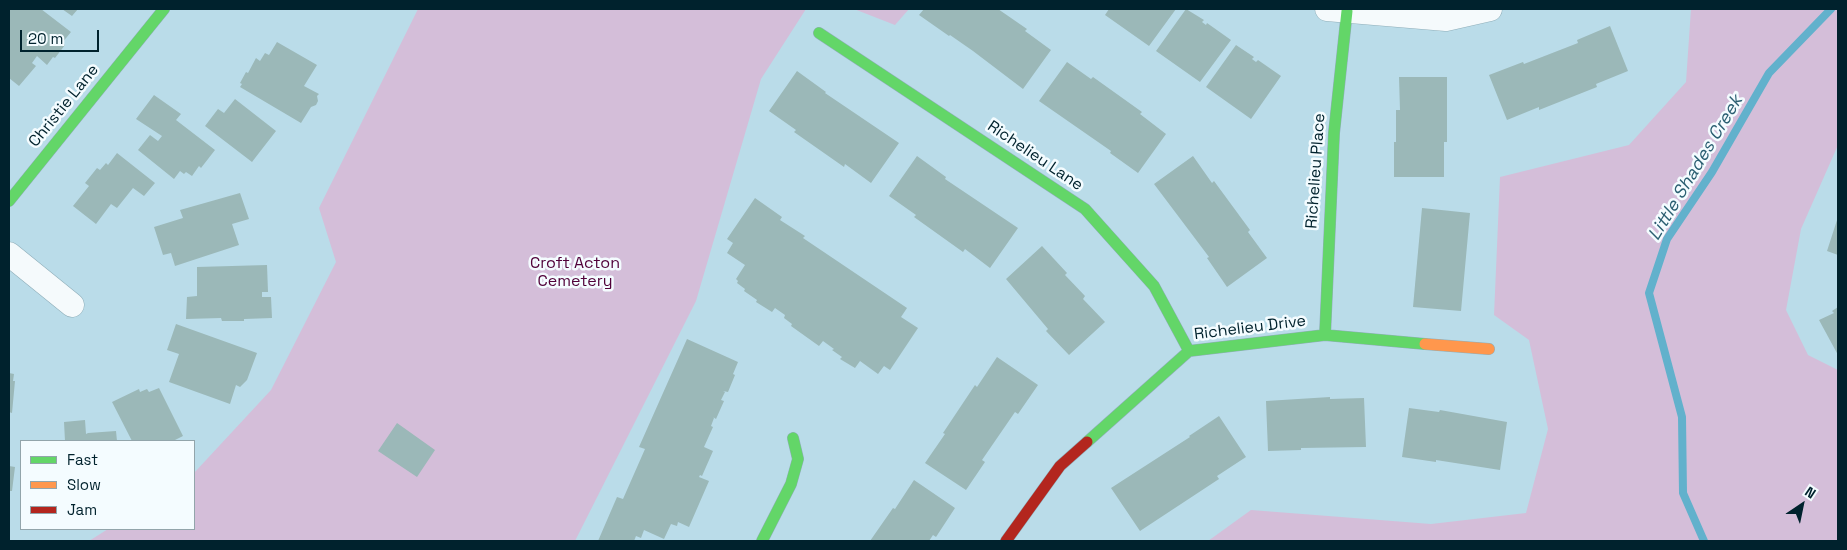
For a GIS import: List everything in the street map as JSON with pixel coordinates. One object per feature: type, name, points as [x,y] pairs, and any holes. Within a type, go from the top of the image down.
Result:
[{"type":"street","name":"Christie Lane","points":[[9,201],[164,9]]},
{"type":"street","points":[[1337,10],[1446,19],[1490,9]]},
{"type":"street","name":"Richelieu Place","points":[[1325,335],[1334,133],[1337,10]]},
{"type":"street","name":"Richelieu Lane","points":[[819,33],[1085,209],[1154,286],[1189,351]]},
{"type":"street","points":[[9,254],[72,305]]},
{"type":"street","name":"Richelieu Drive","points":[[1006,541],[1060,466],[1189,351],[1325,335],[1489,349]]},
{"type":"street","points":[[762,541],[790,484],[798,459],[793,438]]},
{"type":"green space","name":"Croft Acton Cemetery","points":[[418,9],[806,9],[761,79],[696,301],[575,541],[89,541],[106,530],[195,530],[195,472],[271,390],[336,262],[319,208]]},
{"type":"green space","points":[[854,9],[909,9],[895,25]]},
{"type":"green space","points":[[1691,9],[1838,9],[1838,145],[1801,229],[1786,310],[1808,355],[1838,370],[1838,541],[1208,541],[1251,510],[1431,524],[1526,513],[1548,429],[1529,340],[1494,315],[1500,177],[1629,145],[1686,82]]},
{"type":"building","points":[[9,9],[41,9],[71,32],[62,43],[65,45],[47,65],[37,56],[32,63],[36,66],[19,86],[9,78]]},
{"type":"building","points":[[62,9],[78,9],[72,16]]},
{"type":"building","points":[[924,9],[998,9],[1027,29],[1025,31],[1051,50],[1023,89],[973,51],[919,15]]},
{"type":"building","points":[[1109,9],[1176,9],[1149,46],[1105,15]]},
{"type":"building","points":[[1186,9],[1204,20],[1202,22],[1206,25],[1207,23],[1231,40],[1200,82],[1156,51]]},
{"type":"building","points":[[1610,26],[1628,71],[1596,84],[1597,87],[1539,110],[1539,107],[1507,120],[1489,75],[1578,43],[1577,40]]},
{"type":"building","points":[[277,42],[317,65],[304,86],[319,94],[317,96],[318,101],[316,105],[311,107],[301,123],[240,87],[246,72],[248,73],[256,58],[260,61],[265,53],[269,55]]},
{"type":"building","points":[[1236,45],[1254,57],[1252,59],[1256,62],[1258,60],[1281,76],[1251,119],[1206,87]]},
{"type":"building","points":[[1067,62],[1091,79],[1093,77],[1142,112],[1140,114],[1166,134],[1138,173],[1110,153],[1111,151],[1039,101]]},
{"type":"building","points":[[797,71],[825,93],[899,143],[871,183],[845,164],[844,167],[794,132],[796,130],[769,111]]},
{"type":"building","points":[[1399,77],[1447,77],[1447,142],[1444,142],[1444,177],[1394,177],[1396,110],[1400,110]]},
{"type":"building","points":[[154,95],[181,114],[176,120],[215,150],[192,176],[180,171],[174,179],[138,150],[150,135],[158,141],[162,136],[136,119]]},
{"type":"building","points":[[235,99],[276,131],[252,162],[205,126],[218,109],[224,113]]},
{"type":"building","points":[[117,153],[155,183],[144,196],[133,188],[117,208],[111,204],[96,224],[73,206],[89,186],[85,183],[97,168],[100,170],[106,163],[108,165]]},
{"type":"building","points":[[917,156],[946,177],[945,179],[1018,228],[990,268],[965,249],[963,252],[914,217],[916,215],[889,196]]},
{"type":"building","points":[[1193,156],[1250,230],[1248,232],[1267,258],[1227,287],[1207,258],[1209,257],[1154,184]]},
{"type":"building","points":[[240,193],[249,219],[232,224],[239,245],[175,266],[171,253],[163,255],[154,227],[183,218],[180,210]]},
{"type":"building","points":[[755,198],[782,217],[780,220],[805,236],[803,238],[907,308],[901,317],[918,328],[890,370],[884,366],[878,374],[860,361],[855,368],[840,359],[842,357],[823,341],[819,346],[791,326],[792,324],[784,318],[785,315],[775,308],[772,312],[756,302],[757,300],[744,291],[745,289],[737,283],[736,279],[745,265],[727,253],[733,243],[727,239]]},
{"type":"building","points":[[1422,208],[1470,213],[1461,311],[1413,307]]},
{"type":"building","points":[[1838,217],[1838,255],[1827,251]]},
{"type":"building","points":[[1042,246],[1085,296],[1083,299],[1105,322],[1069,355],[1046,331],[1048,329],[1006,279]]},
{"type":"building","points":[[267,265],[268,292],[262,292],[262,297],[271,297],[272,318],[244,319],[244,321],[222,321],[221,318],[186,319],[187,297],[197,296],[197,267]]},
{"type":"building","points":[[1838,307],[1838,355],[1819,320],[1834,313],[1832,311]]},
{"type":"building","points":[[176,324],[257,353],[247,380],[240,387],[236,385],[230,404],[169,382],[179,354],[167,350]]},
{"type":"building","points":[[687,339],[738,362],[728,392],[723,391],[725,392],[721,400],[724,401],[716,419],[713,417],[711,426],[713,427],[704,447],[713,451],[702,476],[700,475],[699,477],[709,481],[689,527],[678,522],[677,526],[671,524],[664,539],[644,530],[641,538],[636,536],[634,541],[598,541],[617,497],[623,499],[645,449],[639,447]]},
{"type":"building","points":[[997,357],[1038,385],[1018,414],[1015,412],[982,460],[985,462],[966,490],[925,463],[975,385],[977,387]]},
{"type":"building","points":[[9,373],[14,374],[13,381],[15,381],[12,413],[9,412]]},
{"type":"building","points":[[159,388],[183,436],[175,440],[131,440],[112,402],[139,389],[140,392],[147,389],[149,392]]},
{"type":"building","points":[[1330,397],[1330,399],[1364,398],[1366,447],[1301,448],[1301,450],[1268,451],[1266,401]]},
{"type":"building","points":[[1409,408],[1439,412],[1440,410],[1507,422],[1500,470],[1402,457]]},
{"type":"building","points":[[1219,416],[1246,457],[1217,476],[1219,479],[1140,531],[1111,488]]},
{"type":"building","points":[[85,420],[86,434],[116,431],[117,440],[65,440],[64,422]]},
{"type":"building","points":[[397,423],[435,450],[417,477],[378,451]]},
{"type":"building","points":[[9,466],[15,467],[12,491],[9,491]]},
{"type":"building","points":[[914,480],[955,508],[936,537],[933,535],[929,541],[870,541],[893,508],[895,509]]},
{"type":"waterway","name":"Little Shades Creek","points":[[1704,541],[1683,493],[1682,417],[1649,293],[1667,239],[1712,172],[1769,73],[1831,9]]},
{"type":"traffic: fast","points":[[9,201],[164,9]]},
{"type":"traffic: fast","points":[[1325,335],[1334,133],[1347,11]]},
{"type":"traffic: fast","points":[[819,33],[1085,209],[1154,286],[1189,351]]},
{"type":"traffic: fast","points":[[1087,442],[1189,351],[1325,335],[1425,344]]},
{"type":"traffic: fast","points":[[762,541],[791,484],[798,459],[793,438]]},
{"type":"traffic: slow","points":[[1425,344],[1489,349]]},
{"type":"traffic: jam","points":[[1006,541],[1060,466],[1087,442]]}]
